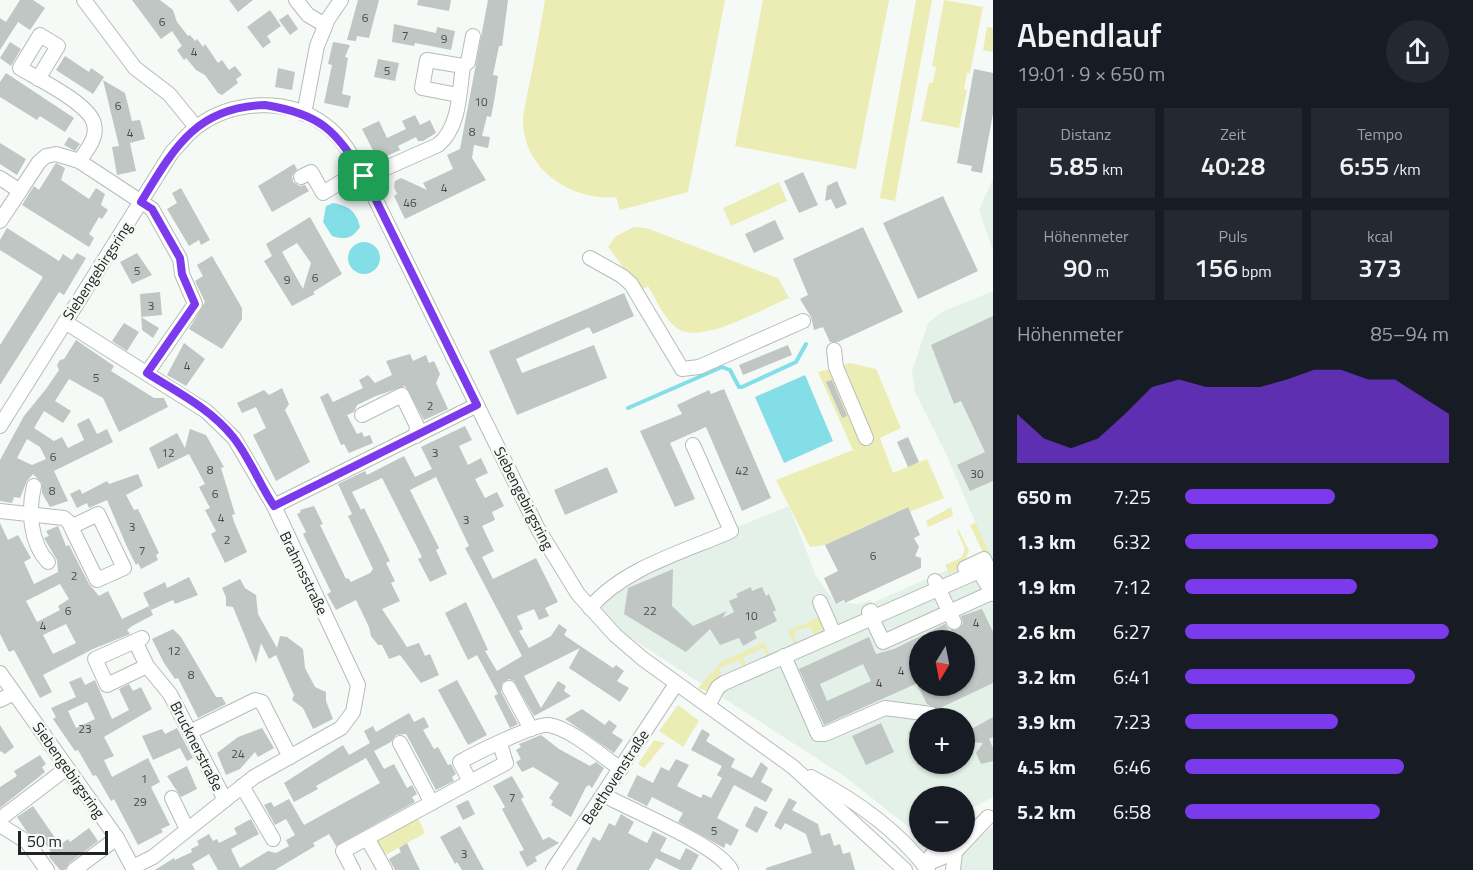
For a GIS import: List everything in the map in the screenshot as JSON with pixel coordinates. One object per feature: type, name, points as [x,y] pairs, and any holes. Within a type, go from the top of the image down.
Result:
[{"type":"street","points":[[84,0],[135,68],[170,94],[196,127]]},
{"type":"street","points":[[296,0],[308,15],[325,25]]},
{"type":"street","points":[[304,114],[314,60],[325,25],[341,0]]},
{"type":"street","points":[[301,177],[311,172],[323,193],[349,177],[364,176],[438,145],[453,128],[464,66],[468,62],[473,36]]},
{"type":"street","points":[[458,95],[422,88],[427,60],[464,66]]},
{"type":"street","points":[[38,78],[88,111],[95,125],[93,140],[79,161]]},
{"type":"street","name":"Siebengebirgsring","points":[[0,426],[172,152],[196,127],[216,114],[246,106],[265,105],[304,114],[325,124],[347,148],[364,176],[546,544],[590,608],[629,647],[676,684],[793,767],[905,870]]},
{"type":"street","points":[[0,221],[39,162],[46,156],[56,154],[79,161],[152,209],[180,258],[182,274],[195,304],[147,373]]},
{"type":"street","points":[[0,178],[20,190]]},
{"type":"street","points":[[590,258],[622,276],[631,284],[682,369],[699,367],[803,321]]},
{"type":"street","name":"Brahmsstraße","points":[[64,322],[206,411],[222,425],[242,450],[274,506],[358,685],[356,704],[348,721],[341,728],[242,786],[153,857],[133,869]]},
{"type":"street","points":[[834,350],[836,367],[866,438]]},
{"type":"street","points":[[362,415],[402,394],[417,426],[416,436]]},
{"type":"street","points":[[274,506],[477,405]]},
{"type":"street","points":[[590,608],[603,592],[627,576],[731,531],[693,445]]},
{"type":"street","points":[[34,486],[30,514],[35,537],[48,562]]},
{"type":"street","points":[[0,511],[64,518],[73,526],[97,580],[124,568],[98,514],[73,526]]},
{"type":"street","points":[[708,706],[718,687],[724,682],[834,634],[984,560],[993,589]]},
{"type":"street","points":[[937,585],[979,571],[993,589]]},
{"type":"street","points":[[937,585],[952,616]]},
{"type":"street","points":[[870,615],[883,650],[952,616],[993,589]]},
{"type":"street","points":[[820,602],[834,634]]},
{"type":"street","name":"Brucknerstraße","points":[[147,666],[107,685],[95,659],[134,639],[139,641],[147,666],[170,694],[187,728],[192,731],[225,800]]},
{"type":"street","points":[[784,656],[818,734],[825,734],[885,708],[909,711]]},
{"type":"street","name":"Siebengebirgsring","points":[[0,673],[117,838],[133,869]]},
{"type":"street","name":"Beethovenstraße","points":[[553,870],[676,684]]},
{"type":"street","points":[[509,688],[531,729]]},
{"type":"street","points":[[0,700],[14,693]]},
{"type":"street","points":[[192,731],[255,700],[262,702],[290,758]]},
{"type":"street","points":[[470,782],[460,762],[493,743],[500,744],[531,729],[549,725],[562,729],[621,769]]},
{"type":"street","points":[[400,743],[432,802]]},
{"type":"street","points":[[353,870],[343,851],[506,763],[500,744]]},
{"type":"street","name":"Siebengebirgsring","points":[[793,767],[845,795],[890,829],[924,868]]},
{"type":"street","points":[[0,819],[67,768]]},
{"type":"street","points":[[242,786],[273,839]]},
{"type":"street","points":[[604,795],[711,850],[728,863],[731,870]]},
{"type":"street","points":[[172,798],[187,829]]},
{"type":"street","points":[[975,822],[990,815]]},
{"type":"street","points":[[975,831],[990,815]]},
{"type":"street","points":[[0,825],[27,842],[47,870]]},
{"type":"street","points":[[74,870],[117,838]]},
{"type":"street","points":[[367,838],[385,870]]},
{"type":"street","points":[[924,868],[935,852]]},
{"type":"street","points":[[924,868],[955,852]]},
{"type":"street","points":[[953,870],[955,852]]},
{"type":"shaded area","points":[[993,179],[993,251],[979,210]]},
{"type":"shaded area","points":[[993,291],[993,797],[975,807],[975,786],[909,786],[909,827],[844,776],[623,633],[588,601],[693,545],[789,506],[816,576],[835,602],[860,604],[870,600],[872,603],[988,552],[947,456],[915,392],[912,371],[928,323],[942,312]]},
{"type":"shaded area","points":[[993,826],[993,870],[961,870],[963,852],[975,852],[975,839]]},
{"type":"green space","points":[[545,0],[725,0],[688,192],[620,210],[616,197],[583,194],[553,179],[541,168],[525,139],[523,122]]},
{"type":"green space","points":[[763,0],[889,0],[856,169],[735,146]]},
{"type":"green space","points":[[916,0],[932,0],[895,201],[880,198]]},
{"type":"green space","points":[[944,0],[983,7],[970,73],[967,73],[964,89],[967,90],[959,128],[921,121],[929,83],[933,83],[936,67],[932,66]]},
{"type":"green space","points":[[987,27],[993,28],[993,52],[983,50]]},
{"type":"green space","points":[[779,182],[787,201],[731,226],[723,208]]},
{"type":"green space","points":[[634,227],[646,228],[778,278],[789,298],[749,317],[716,329],[687,332],[677,328],[665,315],[648,286],[641,291],[608,247],[616,236]]},
{"type":"green space","points":[[850,363],[876,369],[901,428],[880,438],[893,473],[927,459],[944,498],[910,512],[907,507],[825,545],[810,547],[776,480],[853,450],[818,372]]},
{"type":"green space","points":[[951,507],[953,516],[928,527],[926,521]]},
{"type":"green space","points":[[976,523],[990,555],[985,557],[970,525]]},
{"type":"green space","points":[[959,530],[969,551],[963,567],[949,574],[945,565],[961,558],[965,549],[957,531]]},
{"type":"green space","points":[[824,615],[822,631],[814,635],[810,627],[797,630],[794,635],[797,643],[794,644],[788,631]]},
{"type":"green space","points":[[764,642],[770,656],[767,656],[763,648],[743,657],[746,666],[743,667],[739,660],[719,668],[722,677],[707,691],[698,688],[721,662]]},
{"type":"green space","points":[[678,705],[699,721],[683,747],[659,731]]},
{"type":"green space","points":[[654,740],[665,743],[644,768],[638,764]]},
{"type":"green space","points":[[414,818],[419,820],[425,833],[382,857],[375,845],[377,838]]},
{"type":"water","points":[[333,203],[348,208],[354,213],[360,227],[351,236],[341,238],[332,236],[323,222],[326,206]]},
{"type":"water","points":[[364,242],[376,246],[380,258],[376,270],[364,274],[352,270],[348,258],[352,246]]},
{"type":"water","points":[[805,375],[833,441],[784,463],[755,397]]},
{"type":"building","points":[[20,0],[33,0],[45,8],[30,30],[18,22],[0,50],[0,18],[6,22]]},
{"type":"building","points":[[132,0],[160,0],[173,10],[177,22],[188,36],[190,35],[195,41],[197,39],[203,47],[205,44],[218,63],[222,60],[229,70],[235,66],[242,75],[236,79],[238,83],[222,95],[218,93],[205,75],[196,70],[186,58],[184,60],[177,50],[182,46],[172,31],[161,39]]},
{"type":"building","points":[[229,0],[253,0],[238,12]]},
{"type":"building","points":[[358,0],[379,0],[369,38],[357,36],[356,41],[347,40]]},
{"type":"building","points":[[418,0],[451,0],[449,11],[417,5]]},
{"type":"building","points":[[488,0],[508,0],[502,46],[499,46],[493,75],[498,76],[491,117],[487,116],[482,136],[490,137],[488,148],[474,145],[472,158],[486,180],[405,219],[394,196],[397,194],[394,187],[395,181],[401,178],[427,190],[423,183],[453,169],[447,155],[460,149]]},
{"type":"building","points":[[270,10],[281,26],[267,36],[271,42],[263,48],[247,27]]},
{"type":"building","points":[[288,14],[298,29],[290,35],[279,20]]},
{"type":"building","points":[[394,24],[436,33],[437,27],[455,31],[451,50],[415,43],[414,46],[392,42]]},
{"type":"building","points":[[10,42],[21,49],[11,66],[0,58]]},
{"type":"building","points":[[333,42],[350,45],[345,57],[348,58],[342,94],[351,96],[348,108],[324,103],[332,65],[328,64]]},
{"type":"building","points":[[65,56],[89,72],[91,68],[104,77],[93,94],[56,70]]},
{"type":"building","points":[[378,59],[399,63],[395,81],[374,77]]},
{"type":"building","points":[[278,68],[295,72],[292,90],[275,87]]},
{"type":"building","points":[[974,69],[993,73],[993,114],[982,173],[971,171],[972,166],[957,163]]},
{"type":"building","points":[[6,73],[74,118],[65,132],[40,116],[37,120],[0,97],[0,82]]},
{"type":"building","points":[[103,80],[125,93],[132,121],[140,120],[145,139],[130,143],[136,171],[117,175],[112,147],[119,146]]},
{"type":"building","points":[[415,115],[420,125],[430,120],[436,133],[423,141],[418,141],[416,137],[398,146],[400,150],[378,160],[362,129],[379,121],[387,138],[406,129],[402,121]]},
{"type":"building","points":[[69,137],[80,144],[75,151],[64,145]]},
{"type":"building","points":[[0,143],[26,159],[17,175],[0,164]]},
{"type":"building","points":[[56,163],[65,168],[61,180],[89,199],[96,188],[105,194],[101,205],[108,210],[102,219],[99,217],[89,234],[94,238],[89,247],[22,205],[34,186],[39,190]]},
{"type":"building","points":[[294,164],[297,169],[292,176],[293,182],[300,186],[305,185],[309,191],[272,212],[258,186]]},
{"type":"building","points":[[803,172],[818,205],[799,213],[784,181]]},
{"type":"building","points":[[837,181],[847,204],[836,209],[831,199],[825,201],[827,186]]},
{"type":"building","points":[[181,188],[210,240],[201,245],[199,240],[189,246],[167,209],[177,203],[172,193]]},
{"type":"building","points":[[943,196],[978,271],[918,299],[883,223]]},
{"type":"building","points":[[310,217],[342,274],[313,292],[315,294],[292,306],[264,261],[272,256],[266,244]],"holes":[[[297,243],[311,263],[303,289],[282,252]]]},
{"type":"building","points":[[775,220],[784,239],[754,253],[745,234]]},
{"type":"building","points":[[863,227],[903,312],[838,342],[830,342],[823,327],[814,330],[811,317],[800,299],[808,295],[793,259]]},
{"type":"building","points":[[7,228],[59,261],[63,254],[72,260],[77,253],[86,258],[64,295],[59,292],[0,385],[0,345],[43,277],[0,250],[0,240]]},
{"type":"building","points":[[137,253],[152,275],[132,284],[120,262]]},
{"type":"building","points":[[212,256],[242,308],[242,319],[222,349],[189,329],[205,302],[195,281],[203,276],[197,265]]},
{"type":"building","points":[[160,292],[162,315],[141,317],[140,294]]},
{"type":"building","points":[[624,293],[634,316],[593,334],[589,327],[516,359],[522,373],[594,345],[607,378],[517,415],[489,351]]},
{"type":"building","points":[[993,316],[993,481],[970,491],[957,465],[985,452],[961,401],[954,404],[931,345]]},
{"type":"building","points":[[141,317],[159,328],[153,338],[142,330]]},
{"type":"building","points":[[124,323],[139,332],[127,351],[112,341]]},
{"type":"building","points":[[76,340],[114,366],[111,371],[154,398],[164,398],[168,407],[119,432],[103,398],[69,379],[55,401],[71,411],[63,423],[44,411],[34,428],[54,441],[62,437],[68,448],[84,440],[77,424],[89,418],[97,434],[107,429],[113,442],[54,471],[68,501],[50,507],[42,493],[42,483],[33,474],[27,481],[20,498],[14,497],[12,503],[0,501],[0,460],[24,416],[59,370],[57,365],[60,360],[64,359]],"holes":[[[27,439],[40,447],[46,459],[32,465],[17,458]]]},
{"type":"building","points":[[184,343],[205,359],[186,386],[167,375]]},
{"type":"building","points":[[788,345],[792,355],[743,375],[739,365]]},
{"type":"building","points":[[410,354],[413,361],[426,355],[429,363],[434,361],[440,374],[436,383],[448,409],[424,420],[405,386],[376,396],[357,405],[354,412],[347,415],[357,434],[362,432],[364,437],[370,435],[373,443],[349,453],[344,444],[341,445],[320,397],[328,393],[333,402],[363,388],[359,380],[368,375],[375,383],[392,375],[386,361]]},
{"type":"building","points":[[832,380],[847,416],[842,418],[826,382]]},
{"type":"building","points":[[282,388],[289,404],[285,410],[310,462],[276,481],[253,435],[266,428],[256,407],[242,413],[237,403],[264,390],[269,395]]},
{"type":"building","points":[[724,389],[771,498],[742,511],[706,427],[670,443],[695,499],[675,507],[640,431],[682,414],[677,405],[709,390],[711,394]]},
{"type":"building","points":[[465,426],[472,440],[459,446],[468,465],[481,458],[488,473],[475,479],[485,498],[497,492],[504,506],[492,512],[495,520],[482,526],[494,551],[482,557],[493,579],[536,558],[558,602],[545,608],[549,616],[539,620],[534,609],[517,616],[523,629],[519,631],[529,648],[551,636],[559,624],[567,630],[564,635],[613,668],[616,665],[624,671],[617,681],[629,688],[620,702],[569,668],[580,648],[524,676],[541,708],[558,681],[566,686],[564,691],[571,696],[534,716],[514,681],[509,679],[502,683],[501,692],[518,724],[510,728],[494,696],[498,694],[477,655],[468,660],[445,613],[466,602],[488,650],[485,651],[497,671],[522,656],[465,548],[469,546],[436,477],[410,490],[439,548],[436,550],[447,574],[430,582],[418,559],[422,557],[382,478],[352,492],[361,510],[364,508],[390,561],[386,563],[395,581],[391,583],[400,601],[382,609],[407,647],[419,643],[425,656],[430,654],[439,675],[421,683],[400,655],[389,659],[382,645],[378,645],[371,636],[356,600],[336,610],[327,594],[331,592],[303,534],[306,532],[297,514],[301,512],[300,510],[314,506],[323,524],[320,525],[346,579],[348,578],[351,582],[370,573],[373,569],[348,516],[352,514],[338,484],[365,471],[367,475],[404,456],[415,477],[432,469],[421,447]]},
{"type":"building","points":[[190,429],[206,435],[224,467],[221,468],[235,514],[232,515],[247,552],[225,563],[211,534],[216,531],[205,510],[210,508],[199,487],[205,484],[189,454],[158,469],[149,448],[177,433],[185,448]]},
{"type":"building","points":[[908,437],[919,462],[908,467],[897,442]]},
{"type":"building","points":[[607,467],[618,492],[565,515],[554,490]]},
{"type":"building","points":[[138,474],[143,486],[126,495],[134,510],[138,509],[159,553],[156,555],[158,560],[141,569],[138,563],[136,565],[127,547],[107,500],[89,508],[87,503],[77,508],[70,494],[80,489],[82,494],[107,481],[109,484]]},
{"type":"building","points":[[908,507],[920,535],[914,538],[919,547],[915,556],[921,558],[921,568],[845,603],[844,600],[836,604],[824,578],[838,571],[825,545]]},
{"type":"building","points":[[0,523],[8,540],[18,535],[31,558],[24,562],[34,584],[58,572],[57,560],[44,538],[49,536],[46,531],[58,526],[66,546],[69,545],[89,584],[99,596],[108,591],[122,619],[149,606],[153,615],[127,630],[130,634],[93,649],[43,675],[52,692],[40,698],[14,650],[9,652],[0,634]],"holes":[[[60,584],[69,599],[58,606],[60,610],[37,622],[26,601]],[[66,624],[76,643],[53,654],[43,635]]]},
{"type":"building","points":[[673,569],[672,606],[693,626],[727,611],[722,618],[734,612],[729,601],[738,597],[736,594],[751,587],[752,591],[762,587],[766,596],[769,594],[776,610],[773,612],[777,621],[754,632],[757,638],[743,646],[739,638],[720,645],[710,629],[686,652],[624,614],[628,588]]},
{"type":"building","points":[[189,577],[198,595],[175,604],[173,600],[151,610],[143,593],[165,582],[167,588]]},
{"type":"building","points":[[240,579],[245,588],[256,595],[258,614],[277,648],[280,636],[287,637],[303,649],[305,668],[315,687],[326,692],[326,701],[333,719],[313,729],[303,708],[292,700],[294,695],[276,655],[269,659],[261,643],[256,663],[233,607],[226,606],[226,597],[222,588]]},
{"type":"building","points":[[982,609],[993,632],[993,683],[975,692],[975,630],[957,630],[963,623],[961,616]]},
{"type":"building","points":[[945,624],[949,630],[933,630]]},
{"type":"building","points":[[173,629],[181,637],[216,697],[222,697],[226,704],[198,718],[178,678],[175,679],[164,663],[152,639]]},
{"type":"building","points":[[869,637],[876,654],[909,642],[909,687],[824,725],[799,669]],"holes":[[[863,664],[871,681],[827,701],[820,684]]]},
{"type":"building","points":[[81,677],[85,685],[95,680],[112,719],[129,710],[119,689],[129,684],[133,691],[141,687],[152,709],[104,737],[114,756],[104,760],[112,777],[148,758],[160,782],[151,787],[170,825],[161,829],[163,832],[138,845],[114,799],[111,801],[96,775],[93,776],[78,750],[75,751],[53,719],[56,717],[51,708],[76,697],[69,682]],"holes":[[[87,702],[95,719],[76,728],[68,711]]]},
{"type":"building","points":[[457,680],[487,735],[468,745],[438,690]]},
{"type":"building","points":[[923,696],[966,696],[940,708],[927,704]]},
{"type":"building","points":[[582,709],[605,725],[609,720],[617,726],[612,733],[623,740],[614,753],[565,719]]},
{"type":"building","points":[[409,713],[414,722],[424,717],[429,727],[423,730],[434,749],[438,747],[448,765],[451,764],[456,774],[452,777],[454,781],[436,790],[406,734],[396,735],[391,742],[374,751],[384,769],[394,764],[407,788],[412,785],[417,794],[412,797],[415,802],[336,846],[329,834],[313,843],[315,846],[275,870],[218,870],[209,854],[192,864],[195,870],[155,870],[174,858],[175,860],[192,852],[191,849],[199,845],[197,841],[209,834],[213,841],[217,839],[219,843],[237,834],[234,828],[251,819],[259,834],[231,849],[240,868],[268,851],[276,853],[289,846],[286,840],[295,835],[286,819],[275,825],[264,805],[271,802],[274,807],[289,799],[304,825],[380,783],[366,758],[316,786],[318,789],[294,802],[284,783],[343,745],[349,755],[370,743],[364,731],[373,726],[376,732]]},
{"type":"building","points":[[993,717],[993,737],[989,739],[993,748],[993,761],[981,764],[976,753],[983,743],[975,742],[975,727]]},
{"type":"building","points":[[881,723],[894,752],[866,765],[852,736]]},
{"type":"building","points":[[0,725],[14,747],[5,754],[0,751]]},
{"type":"building","points":[[177,728],[193,758],[187,761],[180,748],[153,760],[142,736],[162,729],[165,734]]},
{"type":"building","points":[[262,728],[274,748],[258,757],[255,752],[240,769],[226,775],[217,753],[238,737]]},
{"type":"building","points":[[702,729],[710,734],[706,741],[735,759],[731,767],[752,778],[761,762],[768,768],[761,782],[773,789],[766,802],[734,785],[717,818],[739,830],[731,846],[726,843],[724,848],[678,822],[683,813],[652,797],[647,806],[627,796],[637,775],[653,783],[661,767],[669,771],[676,759],[689,765],[677,786],[701,798],[703,794],[711,798],[722,778],[717,775],[722,766],[691,750]]},
{"type":"building","points":[[541,735],[559,749],[590,766],[596,762],[604,768],[592,788],[589,785],[586,787],[571,817],[551,805],[553,801],[549,798],[559,783],[533,767],[522,772],[516,762],[521,759],[516,750],[521,747],[519,744]]},
{"type":"building","points":[[40,755],[46,764],[42,767],[45,772],[0,808],[0,787],[17,776],[14,771]]},
{"type":"building","points":[[187,766],[197,789],[181,797],[167,776]]},
{"type":"building","points":[[512,776],[524,797],[521,799],[543,840],[549,837],[559,843],[535,857],[537,861],[527,867],[519,852],[524,850],[502,809],[505,807],[493,786]]},
{"type":"building","points":[[789,798],[797,802],[792,810],[818,824],[821,836],[830,833],[834,846],[840,844],[843,854],[850,852],[855,870],[766,870],[766,868],[812,853],[806,834],[785,823],[781,830],[774,826]]},
{"type":"building","points":[[468,800],[475,814],[463,820],[456,806]]},
{"type":"building","points":[[33,806],[60,845],[68,839],[70,842],[89,828],[98,841],[69,863],[65,870],[60,870],[49,857],[51,852],[38,833],[34,836],[27,832],[17,817]]},
{"type":"building","points":[[755,806],[768,812],[757,833],[745,826]]},
{"type":"building","points":[[621,814],[634,822],[628,833],[647,843],[653,831],[667,838],[660,851],[680,860],[686,848],[699,855],[691,870],[680,870],[656,858],[649,870],[576,870],[593,837],[600,841],[609,823],[615,826]]},
{"type":"building","points":[[460,826],[484,870],[462,870],[457,862],[455,864],[440,837]]},
{"type":"building","points":[[407,843],[420,870],[395,870],[389,859],[401,852],[399,848]]},
{"type":"waterway","points":[[628,408],[722,367],[730,370],[739,387],[742,387],[796,362],[806,344]]},
{"type":"route","points":[[265,105],[289,109],[325,124],[347,148],[364,176],[477,405],[366,461],[330,476],[274,506],[242,450],[222,425],[206,411],[147,373],[174,331],[181,325],[195,304],[182,274],[180,258],[152,209],[141,202],[172,152],[196,127],[216,114],[246,106],[265,105]]}]
